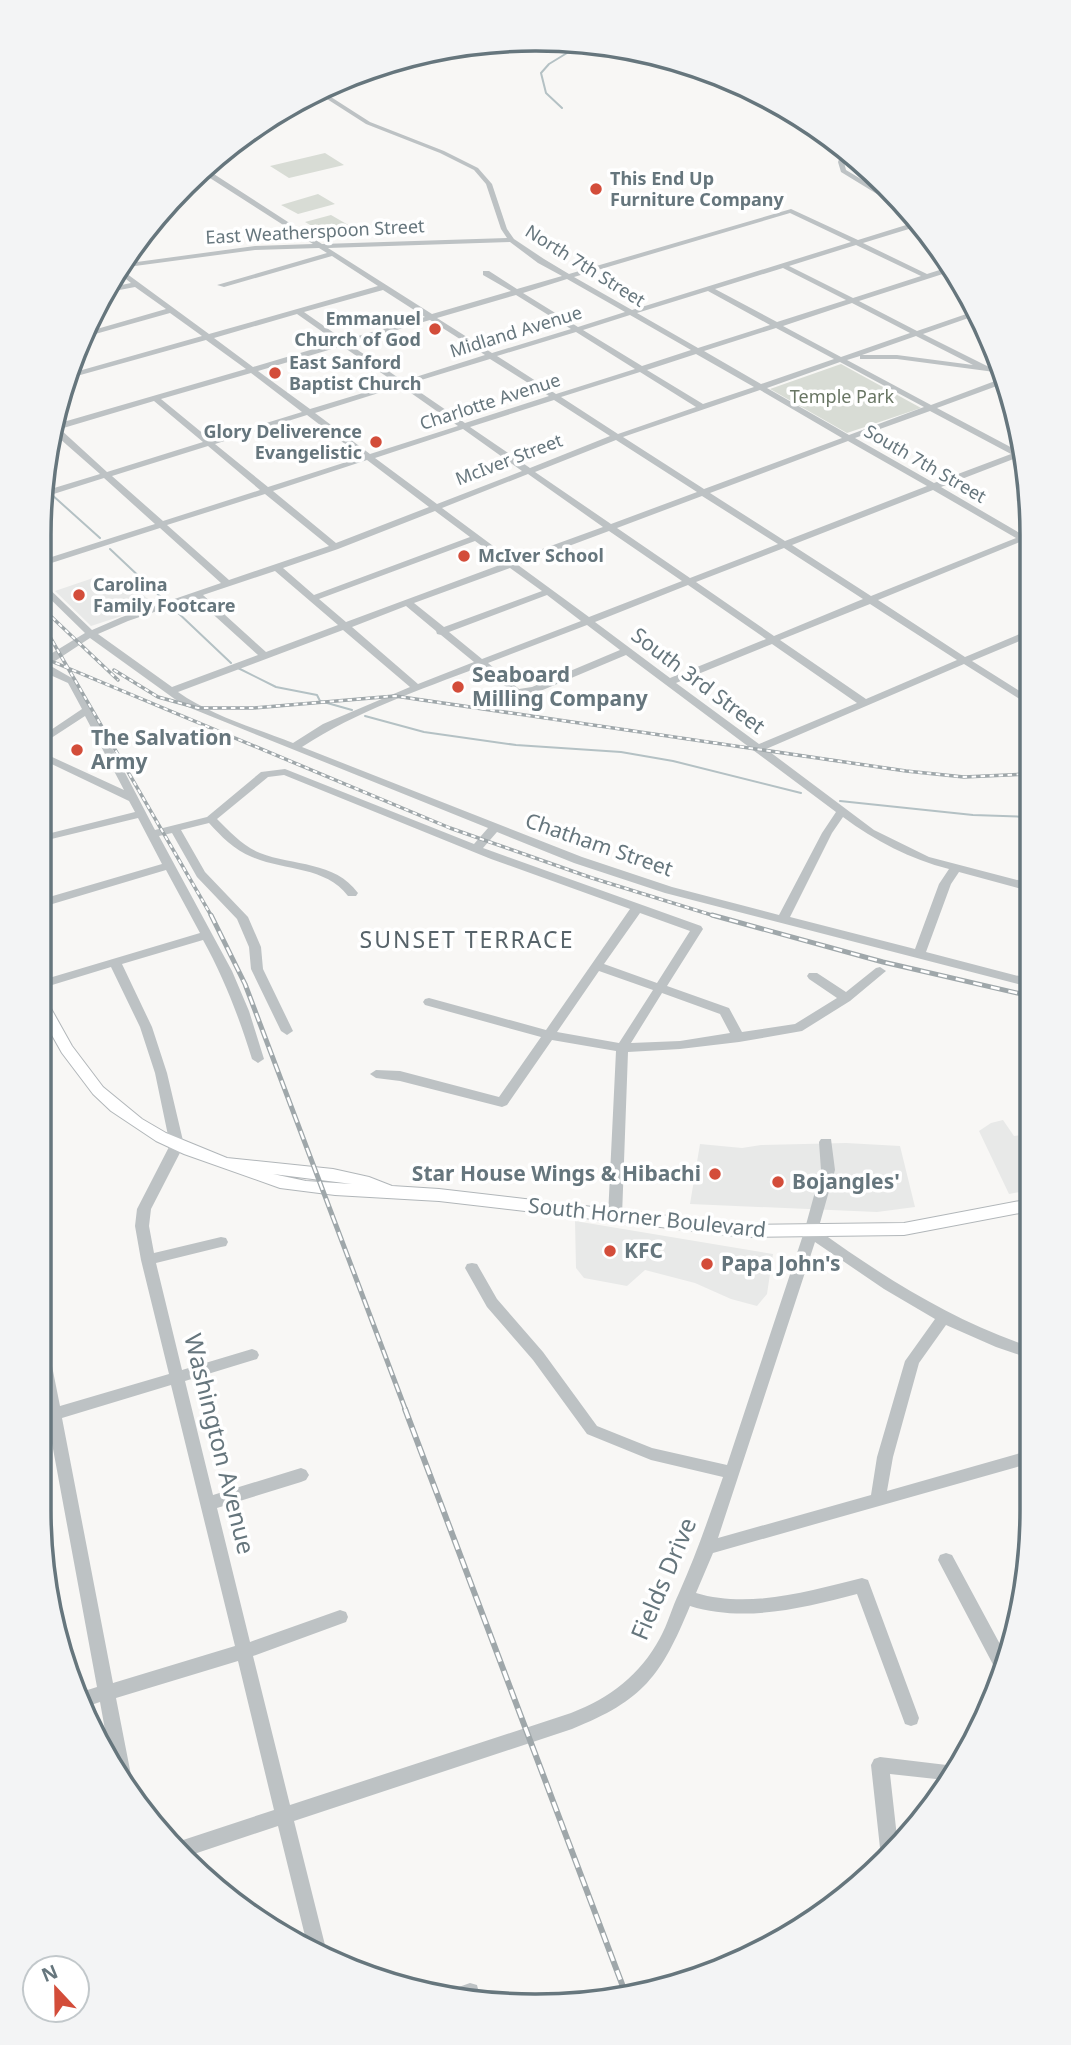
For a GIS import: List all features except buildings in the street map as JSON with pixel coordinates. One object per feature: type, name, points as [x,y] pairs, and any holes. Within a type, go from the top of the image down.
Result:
[{"type":"main road","name":"South Horner Boulevard","points":[[51,1024],[60,1042],[87,1081],[124,1113],[177,1145],[238,1166],[253,1176],[365,1192],[388,1190],[745,1231],[904,1229],[1020,1207]]},
{"type":"street","name":"North 7th Street","points":[[328,98],[368,123],[459,160],[481,174],[489,184],[496,215],[512,240],[567,277],[696,351]]},
{"type":"street","points":[[843,161],[842,167],[847,174],[876,191]]},
{"type":"street","points":[[211,176],[1020,696]]},
{"type":"street","points":[[64,425],[791,211],[926,276]]},
{"type":"street","name":"Midland Avenue","points":[[53,491],[909,227]]},
{"type":"street","points":[[486,241],[499,237],[505,230]]},
{"type":"street","name":"East Weatherspoon Street","points":[[132,266],[222,251],[512,240]]},
{"type":"street","points":[[221,285],[333,254]]},
{"type":"street","points":[[784,265],[989,370]]},
{"type":"street","name":"Charlotte Avenue","points":[[51,561],[942,271]]},
{"type":"street","points":[[486,274],[702,407]]},
{"type":"street","name":"South 3rd Street","points":[[127,275],[757,750],[842,811],[894,846],[1020,884]]},
{"type":"street","points":[[119,289],[137,284]]},
{"type":"street","points":[[79,373],[384,287]]},
{"type":"street","points":[[709,289],[932,410],[1012,450]]},
{"type":"street","points":[[97,331],[171,310]]},
{"type":"street","points":[[297,312],[866,704]]},
{"type":"street","name":"McIver Street","points":[[51,659],[91,634],[335,547],[526,470],[967,316]]},
{"type":"street","name":"South 7th Street","points":[[696,351],[1020,535]]},
{"type":"street","points":[[842,360],[886,356],[989,370]]},
{"type":"street","points":[[173,692],[262,655],[932,410],[996,383]]},
{"type":"street","points":[[156,399],[335,547]]},
{"type":"street","points":[[61,435],[228,584]]},
{"type":"street","points":[[294,747],[340,719],[479,663],[1014,458]]},
{"type":"street","points":[[313,598],[476,538]]},
{"type":"street","points":[[669,682],[1020,540]]},
{"type":"street","points":[[277,568],[417,688]]},
{"type":"street","points":[[440,632],[548,592]]},
{"type":"street","name":"Chatham Street","points":[[51,593],[91,634],[173,692],[208,713],[494,828],[669,890],[1020,980]]},
{"type":"street","points":[[197,595],[262,655]]},
{"type":"street","points":[[407,602],[509,688],[522,692],[627,651]]},
{"type":"street","points":[[757,750],[1020,637]]},
{"type":"street","points":[[51,670],[72,681],[154,834],[243,1011],[258,1059]]},
{"type":"street","points":[[51,742],[87,710]]},
{"type":"street","points":[[51,758],[133,799]]},
{"type":"street","points":[[154,834],[211,819],[265,774],[285,772],[476,849],[697,929],[658,986],[622,1048],[615,1216]]},
{"type":"street","points":[[783,919],[827,833],[842,811]]},
{"type":"street","points":[[51,836],[142,814]]},
{"type":"street","points":[[211,819],[235,844],[248,851],[311,869],[342,882],[352,893]]},
{"type":"street","points":[[476,849],[494,828]]},
{"type":"street","points":[[175,829],[201,874],[242,917],[255,947],[257,969],[287,1031]]},
{"type":"street","points":[[51,900],[170,865]]},
{"type":"street","points":[[919,955],[945,884],[956,867]]},
{"type":"street","points":[[376,1074],[400,1076],[502,1102],[638,906]]},
{"type":"street","points":[[51,982],[206,934]]},
{"type":"street","points":[[115,963],[146,1027],[162,1073],[177,1145]]},
{"type":"street","points":[[597,966],[725,1011],[738,1038]]},
{"type":"street","points":[[429,1002],[548,1035],[622,1048],[738,1038],[798,1028],[846,998],[880,971]]},
{"type":"street","points":[[813,976],[846,998]]},
{"type":"street","name":"Fields Drive","points":[[188,1847],[408,1777],[599,1710],[625,1694],[650,1669],[667,1642],[707,1548],[811,1232],[828,1170],[826,1142]]},
{"type":"street","name":"Washington Avenue","points":[[177,1145],[144,1209],[142,1226],[176,1377],[210,1503],[315,1941]]},
{"type":"street","points":[[811,1232],[855,1264],[944,1317],[1020,1348]]},
{"type":"street","points":[[148,1260],[221,1242]]},
{"type":"street","points":[[472,1268],[492,1303],[538,1356],[592,1430],[651,1454],[730,1472]]},
{"type":"street","points":[[878,1498],[888,1444],[912,1361],[944,1317]]},
{"type":"street","points":[[54,1414],[252,1355]]},
{"type":"street","points":[[51,1399],[119,1756]]},
{"type":"street","points":[[707,1548],[878,1498],[1020,1461]]},
{"type":"street","points":[[210,1503],[302,1475]]},
{"type":"street","points":[[946,1560],[997,1657]]},
{"type":"street","points":[[685,1597],[704,1604],[779,1603],[862,1586],[911,1718]]},
{"type":"street","points":[[89,1698],[245,1651],[340,1617]]},
{"type":"street","points":[[888,1841],[880,1765],[944,1771]]},
{"type":"shaded area","points":[[102,575],[113,587],[128,582],[155,605],[91,626],[55,591]]},
{"type":"shaded area","points":[[1003,1120],[1014,1136],[1020,1135],[1020,1192],[1009,1194],[979,1131],[991,1123]]},
{"type":"shaded area","points":[[846,1143],[900,1146],[915,1207],[877,1212],[690,1204],[700,1144],[742,1148]]},
{"type":"shaded area","points":[[575,1221],[773,1254],[767,1294],[757,1306],[731,1299],[695,1283],[645,1270],[627,1286],[584,1278],[576,1268]]},
{"type":"green space","points":[[325,153],[344,165],[289,178],[270,166]]},
{"type":"green space","points":[[318,194],[335,204],[298,214],[281,205]]},
{"type":"green space","points":[[331,215],[357,230],[331,237],[305,222]]},
{"type":"green space","name":"Temple Park","points":[[841,364],[921,408],[847,433],[770,389]]},
{"type":"waterway","points":[[562,108],[546,93],[541,73],[549,64],[568,52]]},
{"type":"waterway","points":[[53,496],[100,538]]},
{"type":"waterway","points":[[110,549],[163,599]]},
{"type":"waterway","points":[[174,609],[231,663]]},
{"type":"waterway","points":[[238,668],[276,687],[317,695],[320,701],[352,710]]},
{"type":"waterway","points":[[365,716],[424,732],[516,745],[621,752],[673,761],[801,793]]},
{"type":"waterway","points":[[840,801],[973,815],[1020,817]]},
{"type":"railway","points":[[51,616],[118,680]]},
{"type":"railway","points":[[51,639],[68,668]]},
{"type":"railway","points":[[51,661],[68,668]]},
{"type":"railway","points":[[68,668],[450,828],[592,878],[718,917]]},
{"type":"railway","points":[[68,668],[212,917]]},
{"type":"railway","points":[[114,670],[158,697],[198,708],[253,708],[395,696],[906,771],[964,777],[1020,774]]},
{"type":"railway","points":[[712,915],[883,962],[1020,994]]},
{"type":"railway","points":[[212,917],[245,984],[406,1411]]},
{"type":"railway","points":[[405,1409],[623,1986]]},
{"type":"place","name":"This End Up Furniture Company","points":[[596,189]]},
{"type":"place","name":"Emmanuel Church of God","points":[[435,329]]},
{"type":"place","name":"East Sanford Baptist Church","points":[[275,373]]},
{"type":"place","name":"Glory Deliverence Evangelistic","points":[[376,442]]},
{"type":"place","name":"McIver School","points":[[464,556]]},
{"type":"place","name":"Carolina Family Footcare","points":[[79,595]]},
{"type":"place","name":"Seaboard Milling Company","points":[[458,687]]},
{"type":"place","name":"The Salvation Army","points":[[77,750]]},
{"type":"place","name":"Star House Wings & Hibachi","points":[[715,1174]]},
{"type":"place","name":"Bojangles'","points":[[778,1182]]},
{"type":"place","name":"KFC","points":[[610,1251]]},
{"type":"place","name":"Papa John's","points":[[707,1264]]},
{"type":"district","name":"SUNSET TERRACE","points":[[467,940]]}]
